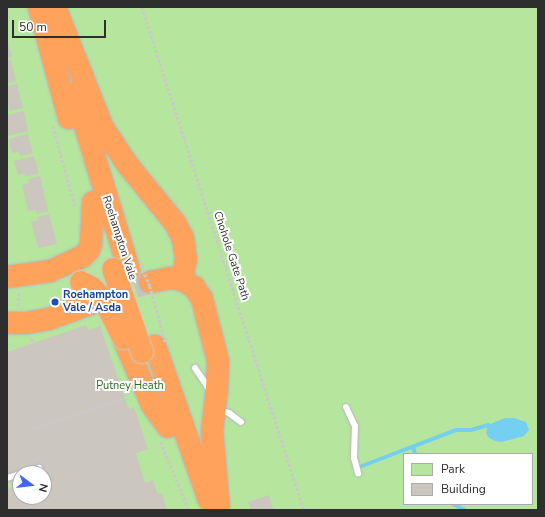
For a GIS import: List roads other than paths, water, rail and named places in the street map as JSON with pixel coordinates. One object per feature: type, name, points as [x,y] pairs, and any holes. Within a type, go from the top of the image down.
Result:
[{"type":"highway","name":"Roehampton Vale","points":[[38,7],[93,202],[133,272]]},
{"type":"highway","name":"Roehampton Vale","points":[[54,7],[77,99],[133,272],[154,347],[213,510]]},
{"type":"highway","points":[[54,7],[102,126],[127,164],[174,222],[183,238],[186,259],[182,280]]},
{"type":"highway","points":[[13,285],[79,259],[89,250],[91,243],[93,202]]},
{"type":"highway","points":[[50,271],[81,282],[92,288],[107,306],[123,338],[164,434]]},
{"type":"highway","points":[[133,272],[182,280],[194,287],[202,299],[218,361],[216,399],[212,431],[219,510]]},
{"type":"highway","points":[[12,315],[26,323],[49,319],[90,304]]},
{"type":"highway","name":"Roehampton Vale","points":[[154,347],[164,434],[197,510]]},
{"type":"lane","points":[[195,368],[216,399],[229,413],[241,422]]},
{"type":"lane","points":[[346,407],[355,426],[354,458],[358,473]]},
{"type":"water","points":[[505,418],[514,418],[526,422],[529,430],[524,436],[502,442],[495,441],[488,437],[486,432],[488,425]]},
{"type":"waterway","points":[[362,466],[456,430],[471,430],[488,425]]},
{"type":"waterway","points":[[413,447],[415,453]]},
{"type":"waterway","points":[[455,505],[465,510]]},
{"type":"tunnel","points":[[104,299],[150,282]]},
{"type":"place","name":"Roehampton Vale / Asda","points":[[55,302]]},
{"type":"park label","name":"Putney Heath","points":[[130,386]]}]
